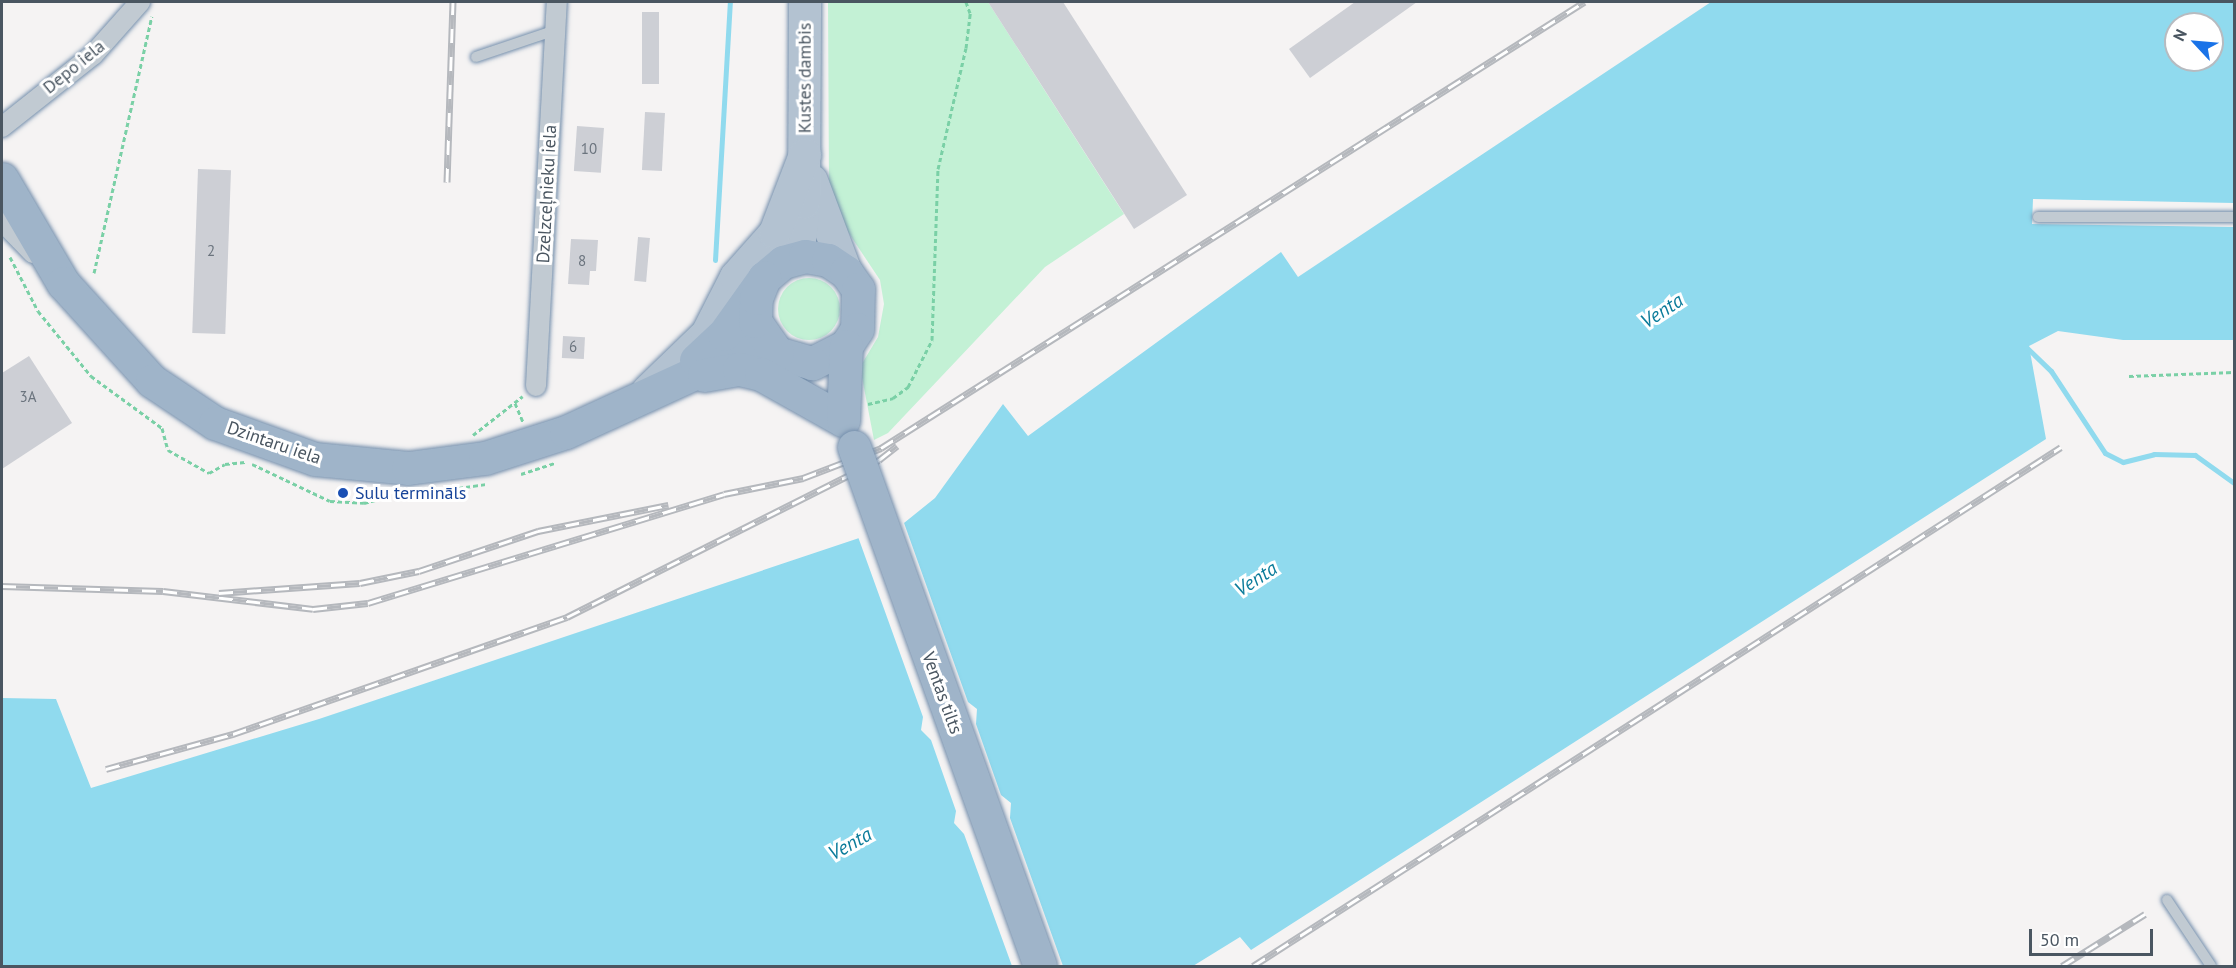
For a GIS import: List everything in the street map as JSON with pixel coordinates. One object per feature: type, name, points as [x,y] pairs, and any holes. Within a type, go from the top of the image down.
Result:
[{"type":"highway","name":"Dzintaru iela","points":[[2,179],[63,283],[122,354],[183,404],[253,440],[334,463],[408,468],[485,458],[566,432],[648,391]]},
{"type":"highway","points":[[648,391],[712,348],[774,270],[805,256],[828,260],[846,272],[861,309],[846,346],[853,424]]},
{"type":"highway","points":[[774,270],[756,298],[755,321],[764,341],[793,361],[853,424]]},
{"type":"highway","points":[[648,391],[764,341]]},
{"type":"highway","points":[[793,361],[831,358],[846,346]]},
{"type":"highway","points":[[648,391],[739,369],[799,393],[853,424]]},
{"type":"highway","name":"Ventas tilts","points":[[853,424],[1040,966]]},
{"type":"main road","name":"Kustes dambis","points":[[805,2],[805,155]]},
{"type":"main road","points":[[774,270],[800,241],[805,155]]},
{"type":"main road","points":[[805,155],[820,212],[846,272]]},
{"type":"main road","points":[[648,391],[706,334],[736,277],[775,233],[805,155]]},
{"type":"street","name":"Dzelzceļnieku iela","points":[[536,386],[557,2]]},
{"type":"street","name":"Depo iela","points":[[2,127],[93,55],[146,4]]},
{"type":"street","points":[[2,220],[63,283]]},
{"type":"lane","points":[[476,57],[556,30]]},
{"type":"lane","points":[[2038,217],[2235,217]]},
{"type":"lane","points":[[2167,900],[2211,966]]},
{"type":"path","points":[[853,424],[908,387],[932,340],[938,169],[966,48],[970,13],[966,2]]},
{"type":"path","points":[[94,273],[153,28],[146,4]]},
{"type":"path","points":[[6,252],[38,311],[91,376],[162,428],[168,450],[209,472],[243,461],[330,501],[364,503],[405,492]]},
{"type":"path","points":[[2129,376],[2235,372]]},
{"type":"path","points":[[462,443],[536,386]]},
{"type":"path","points":[[515,402],[525,426]]},
{"type":"path","points":[[518,475],[559,461]]},
{"type":"path","points":[[441,490],[497,481]]},
{"type":"green space","points":[[828,2],[988,2],[1124,214],[1045,267],[888,433],[874,440],[860,367],[878,337],[884,304],[880,280],[840,220],[829,189]]},
{"type":"green space","points":[[809,278],[831,287],[840,309],[831,331],[809,340],[787,331],[778,309],[787,287]]},
{"type":"water","name":"Venta","points":[[1711,2],[2234,2],[2234,203],[2033,199],[2032,224],[2234,227],[2234,340],[2123,340],[2058,331],[2029,346],[2046,439],[1251,950],[1240,937],[1193,966],[2,966],[2,698],[56,699],[91,788],[319,719],[904,523],[935,498],[1003,404],[1028,436],[1281,252],[1298,277]]},
{"type":"pier","points":[[903,520],[968,702],[977,709],[976,724],[1001,795],[1011,803],[1010,818],[1063,966],[1012,966],[964,834],[954,823],[956,811],[931,740],[921,730],[923,717],[857,534]]},
{"type":"building","points":[[988,2],[1063,2],[1187,195],[1134,229]]},
{"type":"building","points":[[1355,2],[1417,2],[1310,78],[1289,49]]},
{"type":"building","points":[[642,12],[659,12],[659,84],[642,84]]},
{"type":"building","points":[[645,112],[665,113],[662,171],[642,170]]},
{"type":"building","points":[[577,126],[604,128],[601,173],[574,171]]},
{"type":"building","points":[[198,169],[231,170],[225,334],[192,333]]},
{"type":"building","points":[[638,237],[650,238],[646,282],[634,281]]},
{"type":"building","points":[[571,239],[598,240],[596,271],[590,271],[589,285],[568,284]]},
{"type":"building","points":[[563,336],[585,337],[584,359],[562,358]]},
{"type":"building","points":[[29,356],[72,423],[2,469],[2,373]]},
{"type":"waterway","points":[[715,260],[730,2]]},
{"type":"waterway","points":[[2023,344],[2051,371],[2105,453],[2123,462],[2154,454],[2195,455],[2234,483]]},
{"type":"railway","points":[[447,182],[453,2]]},
{"type":"railway","points":[[2,586],[163,591],[313,609],[368,603],[724,494],[803,478],[881,448],[1584,2]]},
{"type":"railway","points":[[106,769],[233,734],[567,617],[879,460],[897,446]]},
{"type":"railway","points":[[1253,966],[2061,447]]},
{"type":"railway","points":[[219,593],[360,583],[419,571],[538,531],[668,505]]},
{"type":"railway","points":[[2062,966],[2145,914]]},
{"type":"place","name":"Sulu termināls","points":[[343,493]]}]
